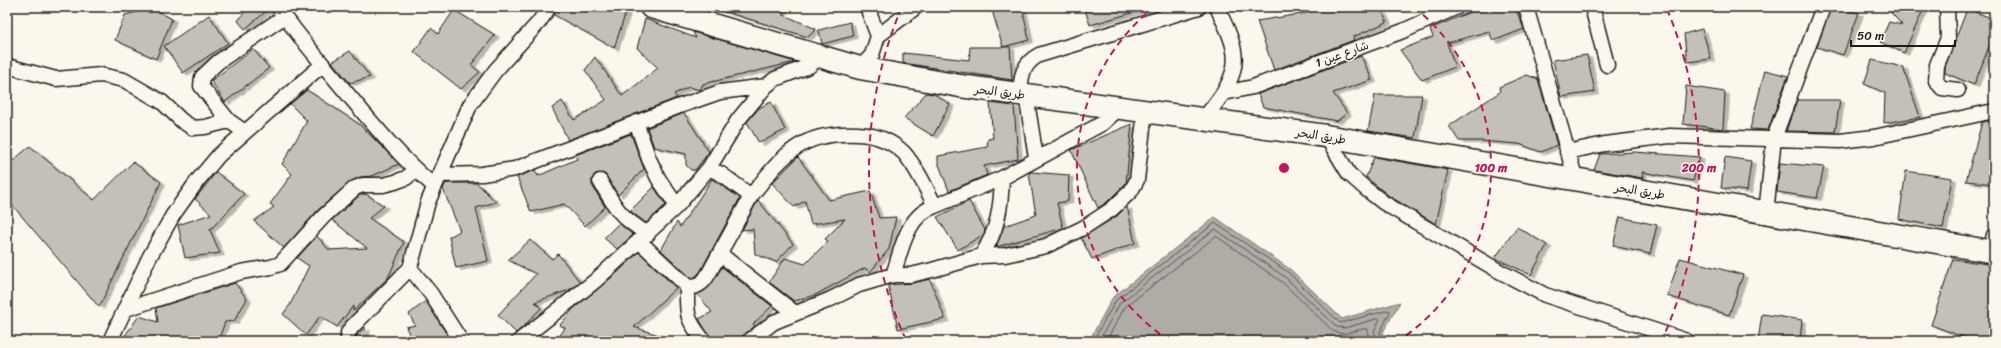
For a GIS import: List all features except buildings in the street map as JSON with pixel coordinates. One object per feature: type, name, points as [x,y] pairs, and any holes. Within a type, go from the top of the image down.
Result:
[{"type":"main road","name":"طريق البحر","points":[[651,7],[860,68],[960,86],[1326,136],[1766,213],[1993,246]]},
{"type":"street","points":[[348,341],[348,333],[352,327],[410,268],[421,224],[437,181],[470,105],[495,71],[539,22],[549,7]]},
{"type":"street","points":[[867,7],[878,36]]},
{"type":"street","points":[[860,68],[872,54],[878,36],[916,7]]},
{"type":"street","points":[[1036,158],[1023,94],[1023,71],[1035,57],[1182,10],[1199,7]]},
{"type":"street","points":[[1202,120],[1224,93],[1234,66],[1235,52],[1218,7]]},
{"type":"street","name":"شارع عين 1","points":[[1224,93],[1253,87],[1403,31],[1458,7]]},
{"type":"street","points":[[1526,7],[1576,180]]},
{"type":"street","points":[[1592,7],[1607,65]]},
{"type":"street","points":[[1766,213],[1774,138],[1823,7]]},
{"type":"street","points":[[1947,7],[1948,38],[1937,65],[1936,81],[1942,88],[1958,90]]},
{"type":"street","points":[[245,132],[230,121],[201,86],[202,77],[218,62],[281,12],[386,141],[415,170],[437,181],[515,169],[636,122],[720,92],[766,86]]},
{"type":"street","points":[[519,341],[595,281],[677,206],[709,168],[738,120],[766,86],[775,79],[809,66],[820,57]]},
{"type":"street","points":[[110,341],[126,309],[148,258],[173,215],[198,180],[219,155],[322,64]]},
{"type":"street","points":[[7,66],[56,79],[101,76],[124,80],[162,102],[182,121],[193,128],[205,127],[230,121]]},
{"type":"street","points":[[893,275],[910,226],[922,211],[1002,178],[1036,158],[1103,123],[1118,108]]},
{"type":"street","points":[[749,341],[766,327],[829,300],[859,285],[893,275],[911,275],[981,256],[1005,255],[1046,246],[1083,228],[1112,209],[1130,191],[1137,180],[1145,111]]},
{"type":"street","points":[[1567,152],[1605,144],[1670,136],[1774,138],[1815,141],[1840,141],[1874,138],[1994,111]]},
{"type":"street","points":[[636,122],[655,172],[677,206]]},
{"type":"street","points":[[600,181],[618,212],[688,286],[694,287],[702,283],[720,254],[751,196],[793,149],[804,142],[820,136],[863,134],[883,139],[894,144],[905,154],[924,184],[935,206]]},
{"type":"street","points":[[1326,136],[1349,174],[1366,189],[1384,203],[1499,272],[1545,295],[1687,341]]},
{"type":"street","points":[[709,168],[721,174],[751,196]]},
{"type":"street","points":[[126,309],[241,272],[280,264],[324,216],[355,188],[362,185],[383,185],[395,182],[406,178],[415,170]]},
{"type":"street","points":[[981,256],[994,234],[998,222],[1002,178]]},
{"type":"street","points":[[720,254],[755,280],[795,314]]},
{"type":"street","points":[[410,268],[431,294],[462,341]]},
{"type":"street","points":[[688,286],[687,316],[694,329],[704,341]]},
{"type":"water","points":[[1215,217],[1291,270],[1342,319],[1400,302],[1383,332],[1388,341],[1089,341],[1113,297]]}]
